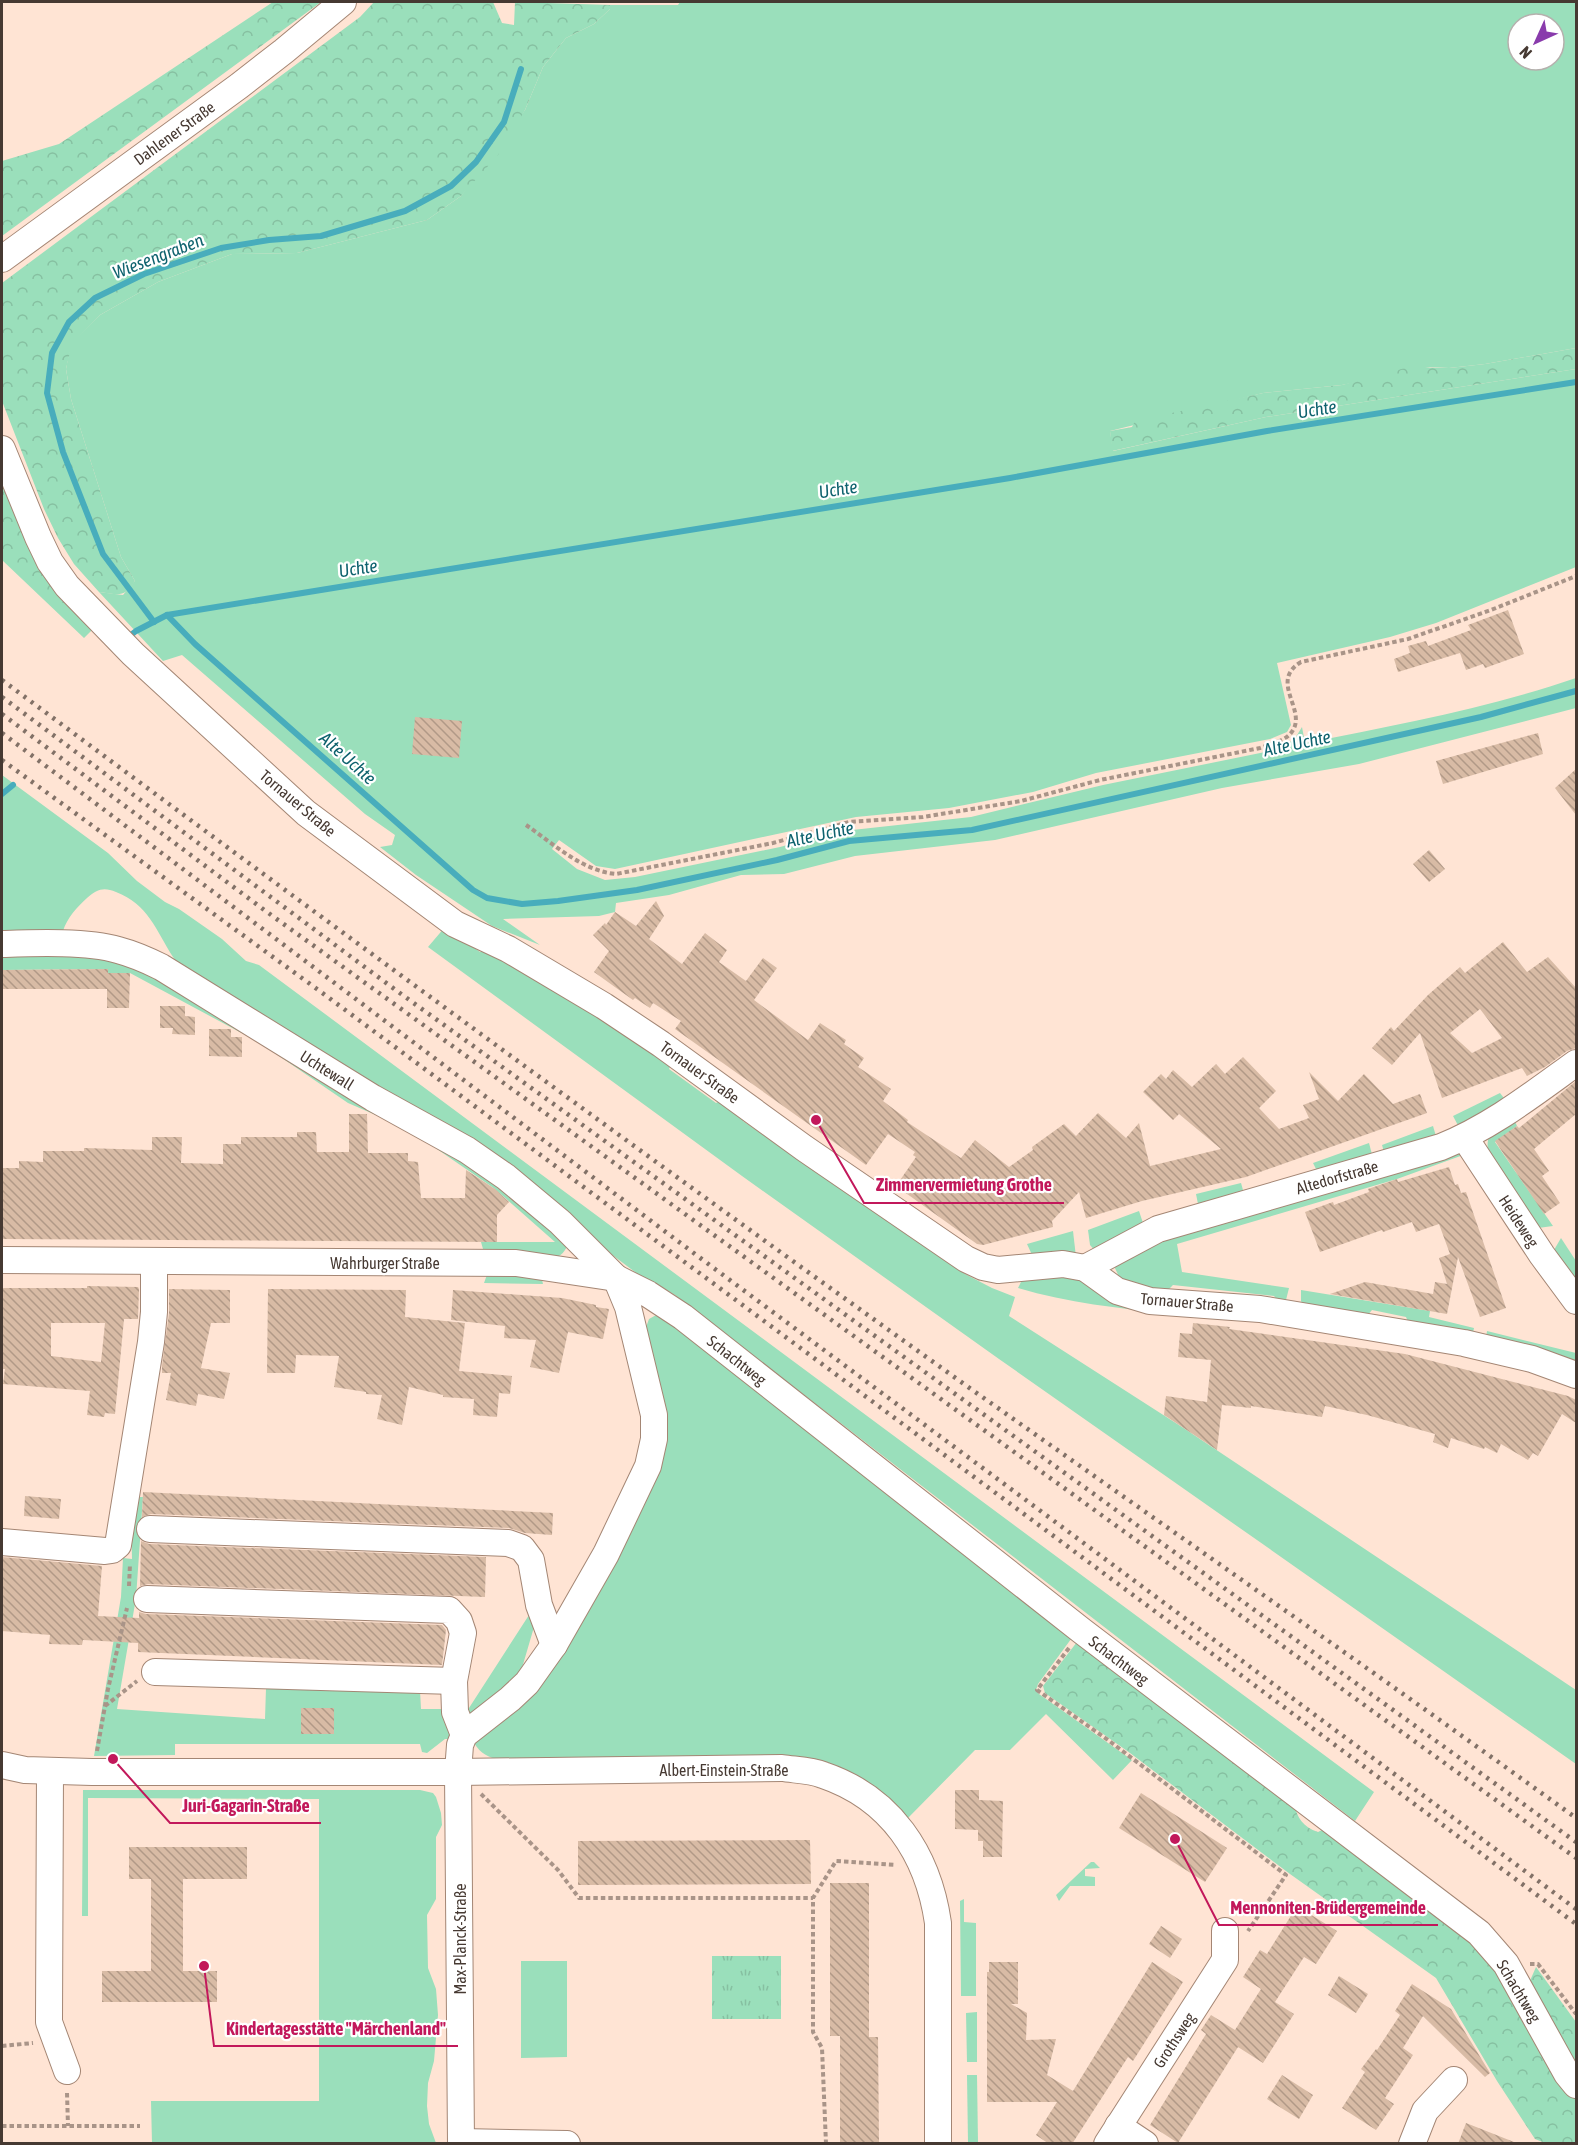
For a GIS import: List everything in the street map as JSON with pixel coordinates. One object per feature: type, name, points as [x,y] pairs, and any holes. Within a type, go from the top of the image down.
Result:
[{"type":"street","name":"Dahlener Straße","points":[[2,259],[239,86],[343,2]]},
{"type":"street","name":"Tornauer Straße","points":[[2,449],[50,562],[67,586],[133,654],[306,813],[455,924],[508,949],[604,1006],[661,1044],[804,1148],[966,1259],[983,1267],[999,1270],[1063,1264],[1085,1268],[1100,1276],[1117,1291],[1150,1301],[1260,1309],[1464,1343],[1532,1359],[1576,1376]]},
{"type":"street","name":"Uchtewall","points":[[2,944],[95,946],[116,949],[161,967],[373,1098],[466,1150],[506,1176],[560,1222],[616,1278]]},
{"type":"street","name":"Altedorfstraße","points":[[1085,1268],[1158,1229],[1441,1147],[1465,1137],[1494,1121],[1576,1063]]},
{"type":"street","name":"Heideweg","points":[[1465,1137],[1542,1256],[1576,1302]]},
{"type":"street","name":"Wahrburger Straße","points":[[2,1260],[516,1263],[616,1278]]},
{"type":"street","points":[[2,1542],[105,1551],[112,1550],[118,1545],[151,1342],[154,1262]]},
{"type":"street","name":"Schachtweg","points":[[616,1278],[648,1294],[683,1317],[1082,1631],[1479,1933],[1506,1964],[1567,2074],[1576,2085]]},
{"type":"street","points":[[135,1596],[449,1610],[459,1621],[463,1633],[454,1682],[455,1712],[464,1735],[527,1683],[554,1645],[583,1596],[648,1466],[654,1439],[654,1415],[628,1306],[616,1278]]},
{"type":"street","points":[[150,1529],[508,1543],[522,1548],[531,1560],[539,1605],[554,1645]]},
{"type":"street","points":[[155,1672],[454,1682]]},
{"type":"street","name":"Max-Planck-Straße","points":[[464,1735],[460,1744],[458,1772],[461,2143],[567,2144]]},
{"type":"street","name":"Albert-Einstein-Straße","points":[[2,1765],[25,1770],[92,1772],[458,1772],[782,1768],[821,1774],[847,1784],[889,1816],[909,1840],[924,1867],[934,1896],[938,1923],[938,2144]]},
{"type":"street","points":[[50,1771],[49,2022],[67,2071]]},
{"type":"street","points":[[1225,1931],[1225,1960]]},
{"type":"street","name":"Grothsweg","points":[[1113,2135],[1225,1960]]},
{"type":"street","points":[[1412,2144],[1425,2111],[1454,2080]]},
{"type":"street","points":[[1113,2135],[1145,2144]]},
{"type":"path","points":[[526,825],[585,865],[601,873],[616,874],[773,843],[849,822],[923,817],[1021,801],[1100,780],[1260,748],[1281,740],[1292,732],[1295,724],[1287,677],[1291,668],[1301,662],[1408,639],[1491,610],[1576,576]]},
{"type":"path","points":[[92,1772],[105,1707],[135,1596],[130,1566],[120,1540]]},
{"type":"path","points":[[1082,1631],[1037,1690],[1108,1740],[1286,1875],[1256,1921],[1225,1960]]},
{"type":"path","points":[[105,1707],[144,1676],[155,1672]]},
{"type":"path","points":[[458,1772],[558,1870],[579,1898],[813,1898]]},
{"type":"path","points":[[826,2144],[822,2048],[813,2032],[813,1898],[837,1861],[924,1867]]},
{"type":"path","points":[[1506,1964],[1538,1964],[1576,2014]]},
{"type":"path","points":[[67,2071],[68,2126]]},
{"type":"path","points":[[2,2126],[140,2126]]},
{"type":"green space","points":[[273,2],[321,2],[2,236],[2,161],[59,144]]},
{"type":"green space","points":[[374,2],[493,2],[502,23],[514,25],[515,2],[610,5],[610,9],[594,24],[566,38],[543,67],[525,110],[498,155],[461,196],[427,220],[297,253],[232,254],[158,282],[100,315],[72,343],[66,369],[71,399],[121,557],[135,581],[124,593],[99,592],[74,564],[58,538],[44,509],[2,401],[2,283],[360,17]]},
{"type":"green space","points":[[680,2],[1576,2],[1576,348],[1485,364],[1449,368],[1430,367],[1342,385],[1263,393],[1110,431],[1113,451],[1266,417],[1576,369],[1576,567],[1436,623],[1390,637],[1277,663],[1291,725],[1287,732],[1270,739],[1096,773],[1033,792],[949,808],[856,817],[615,869],[596,866],[559,840],[552,849],[577,869],[605,880],[635,877],[780,847],[834,832],[971,817],[1103,785],[1270,751],[1294,740],[1302,727],[1305,743],[1476,707],[1576,678],[1576,708],[1359,764],[1222,788],[995,840],[855,856],[784,874],[741,875],[669,895],[616,903],[615,912],[599,916],[503,919],[540,945],[492,926],[416,875],[380,847],[392,845],[395,835],[365,814],[182,655],[163,661],[99,592],[123,595],[135,581],[121,557],[71,399],[66,369],[71,343],[100,315],[158,282],[232,254],[297,253],[427,220],[461,196],[525,110],[543,67],[566,38],[594,24],[610,9],[610,5],[678,5]]},
{"type":"green space","points":[[1576,348],[1576,369],[1266,417],[1112,451],[1110,431],[1132,427],[1135,421],[1263,393],[1342,385],[1409,367],[1449,368],[1485,364]]},
{"type":"green space","points":[[2,467],[95,630],[84,638],[2,560]]},
{"type":"green space","points":[[2,775],[108,853],[137,881],[165,902],[222,939],[246,961],[259,965],[1374,1792],[1355,1821],[675,1295],[647,1281],[591,1239],[189,974],[175,959],[144,911],[127,897],[112,890],[97,891],[76,909],[63,931],[2,936]]},
{"type":"green space","points":[[445,927],[480,952],[495,947],[672,1062],[669,1069],[716,1103],[724,1099],[740,1110],[743,1121],[965,1274],[1015,1297],[1009,1316],[1182,1427],[1576,1690],[1576,1764],[999,1359],[742,1176],[428,947]]},
{"type":"green space","points":[[2,950],[117,956],[479,1162],[568,1243],[566,1248],[561,1255],[553,1259],[489,1254],[483,1249],[481,1242],[555,1242],[495,1189],[408,1129],[348,1103],[260,1043],[130,973],[108,973],[108,969],[2,970]]},
{"type":"green space","points":[[1500,1093],[1507,1102],[1461,1131],[1453,1116]]},
{"type":"green space","points":[[1512,1115],[1517,1126],[1495,1142],[1553,1226],[1538,1228],[1489,1155],[1490,1136]]},
{"type":"green space","points":[[1433,1126],[1438,1143],[1386,1159],[1382,1145]]},
{"type":"green space","points":[[1369,1143],[1374,1162],[1320,1177],[1313,1163]]},
{"type":"green space","points":[[1452,1153],[1466,1154],[1397,1179],[1177,1244],[1182,1272],[1289,1288],[1285,1304],[1280,1303],[1274,1296],[1173,1285],[1166,1292],[1121,1281],[1114,1266],[1124,1252]]},
{"type":"green space","points":[[1241,1183],[1245,1197],[1199,1209],[1196,1194]]},
{"type":"green space","points":[[1139,1211],[1144,1226],[1097,1253],[1090,1245],[1088,1230]]},
{"type":"green space","points":[[1073,1231],[1076,1257],[1033,1257],[1027,1244]]},
{"type":"green space","points":[[1561,1238],[1576,1261],[1576,1286],[1554,1250]]},
{"type":"green space","points":[[488,1272],[541,1275],[543,1284],[484,1283]]},
{"type":"green space","points":[[1062,1272],[1170,1314],[1075,1301],[1018,1288],[1024,1276]]},
{"type":"green space","points":[[1301,1290],[1430,1311],[1429,1317],[1474,1328],[1472,1337],[1409,1324],[1406,1317],[1372,1310],[1366,1317],[1304,1306],[1301,1301]]},
{"type":"green space","points":[[658,1314],[1074,1635],[1036,1690],[1132,1760],[1113,1780],[1046,1714],[1010,1750],[975,1750],[908,1818],[889,1798],[873,1786],[500,1760],[479,1750],[474,1743],[651,1478],[645,1330],[649,1319]]},
{"type":"green space","points":[[1487,1331],[1576,1353],[1576,1364],[1486,1338]]},
{"type":"green space","points":[[134,1497],[143,1497],[136,1598],[117,1709],[265,1719],[266,1688],[420,1690],[421,1709],[448,1709],[453,1724],[450,1739],[445,1739],[427,1753],[422,1752],[420,1744],[175,1744],[175,1755],[94,1756],[121,1597],[123,1558],[132,1559],[131,1512]]},
{"type":"green space","points":[[529,1615],[534,1627],[517,1685],[468,1717],[462,1709],[469,1708]]},
{"type":"green space","points":[[1077,1642],[1294,1803],[1305,1825],[1318,1832],[1324,1829],[1478,1939],[1576,2096],[1576,2143],[1545,2143],[1535,2139],[1497,2081],[1436,1978],[1290,1874],[1130,1753],[1045,1693],[1043,1686]]},
{"type":"green space","points":[[83,1790],[420,1790],[433,1793],[441,1813],[442,1825],[436,1837],[436,1899],[427,1915],[428,1968],[436,1989],[438,2015],[427,2106],[429,2124],[436,2143],[152,2143],[151,2101],[319,2101],[319,1799],[88,1798],[88,1916],[82,1916]]},
{"type":"green space","points":[[1091,1862],[1100,1868],[1085,1869],[1085,1876],[1095,1877],[1095,1886],[1070,1886],[1059,1901],[1056,1895]]},
{"type":"green space","points":[[964,1899],[964,1922],[976,1923],[976,1996],[961,1996],[960,1901]]},
{"type":"green space","points":[[712,1956],[781,1956],[781,2019],[712,2019]]},
{"type":"green space","points":[[521,1961],[567,1961],[567,2057],[521,2058]]},
{"type":"green space","points":[[1536,1967],[1576,2022],[1576,2075],[1529,1983]]},
{"type":"green space","points":[[977,2012],[977,2062],[967,2062],[966,2013]]},
{"type":"green space","points":[[967,2075],[977,2075],[978,2143],[968,2143]]},
{"type":"building","points":[[1508,610],[1524,654],[1485,668],[1483,664],[1466,670],[1460,653],[1398,672],[1394,659],[1410,653],[1408,646],[1426,641],[1428,646],[1471,630],[1468,625]]},
{"type":"building","points":[[415,717],[462,721],[459,758],[412,754]]},
{"type":"building","points":[[1538,733],[1543,754],[1443,784],[1436,761]]},
{"type":"building","points":[[1576,769],[1576,815],[1555,788]]},
{"type":"building","points":[[1429,850],[1445,869],[1429,882],[1413,864]]},
{"type":"building","points":[[656,901],[664,916],[649,939],[682,964],[705,933],[727,950],[719,962],[746,981],[763,958],[777,968],[754,1000],[808,1040],[820,1023],[846,1040],[844,1044],[864,1058],[858,1067],[891,1089],[883,1101],[908,1120],[907,1122],[961,1158],[975,1140],[1009,1167],[1064,1124],[1076,1136],[1098,1113],[1126,1138],[1139,1123],[1150,1166],[1221,1149],[1179,1114],[1173,1120],[1143,1092],[1161,1074],[1166,1079],[1173,1070],[1192,1087],[1216,1064],[1225,1074],[1243,1057],[1276,1091],[1259,1108],[1279,1129],[1309,1118],[1303,1105],[1319,1099],[1309,1072],[1338,1101],[1364,1074],[1393,1104],[1420,1094],[1427,1113],[1246,1177],[1142,1201],[1086,1218],[1079,1192],[1052,1221],[1053,1227],[983,1245],[977,1244],[896,1186],[916,1157],[913,1155],[915,1152],[888,1134],[866,1165],[675,1029],[681,1021],[653,1003],[650,1008],[635,998],[633,1000],[594,972],[609,951],[593,935],[605,923],[606,925],[615,912],[636,926]]},
{"type":"building","points":[[1503,942],[1527,972],[1548,957],[1576,988],[1576,1048],[1567,1051],[1545,1067],[1527,1076],[1522,1068],[1442,1098],[1420,1033],[1392,1065],[1372,1048],[1391,1027],[1394,1031],[1428,995],[1460,967],[1465,973]],"holes":[[[1480,1009],[1502,1038],[1472,1053],[1450,1033]]]},
{"type":"building","points":[[108,969],[108,973],[130,973],[129,1008],[107,1008],[107,989],[2,989],[2,970]]},
{"type":"building","points":[[160,1006],[185,1006],[185,1016],[195,1017],[195,1035],[172,1034],[173,1028],[160,1028]]},
{"type":"building","points":[[209,1029],[231,1029],[231,1037],[242,1037],[242,1057],[209,1056]]},
{"type":"building","points":[[1576,1081],[1576,1114],[1534,1149],[1549,1171],[1542,1176],[1560,1203],[1544,1214],[1495,1141],[1517,1126],[1519,1128]]},
{"type":"building","points":[[349,1114],[367,1114],[368,1153],[408,1153],[408,1161],[418,1162],[421,1198],[465,1198],[466,1170],[495,1189],[509,1202],[497,1215],[497,1242],[2,1239],[2,1168],[19,1168],[19,1161],[43,1162],[43,1151],[84,1151],[84,1148],[152,1150],[152,1137],[182,1137],[181,1163],[223,1164],[223,1144],[241,1144],[241,1137],[297,1137],[297,1132],[316,1132],[317,1152],[349,1152]]},
{"type":"building","points":[[1449,1167],[1455,1185],[1458,1184],[1461,1193],[1466,1192],[1506,1308],[1480,1317],[1458,1257],[1447,1314],[1330,1294],[1365,1282],[1433,1294],[1435,1282],[1447,1284],[1439,1258],[1450,1254],[1439,1224],[1416,1232],[1412,1222],[1320,1252],[1305,1212],[1333,1202],[1334,1205],[1369,1192],[1368,1189],[1397,1179],[1398,1182]]},
{"type":"building","points":[[87,1286],[138,1287],[139,1289],[138,1319],[124,1319],[115,1414],[105,1413],[104,1417],[87,1415],[90,1391],[3,1384],[5,1369],[2,1369],[2,1288],[87,1288]],"holes":[[[51,1323],[105,1323],[101,1362],[51,1356]]]},
{"type":"building","points":[[169,1289],[230,1290],[230,1323],[211,1323],[201,1368],[230,1373],[224,1399],[198,1394],[196,1406],[166,1400],[171,1373],[162,1373],[162,1366],[169,1313]]},
{"type":"building","points":[[268,1289],[406,1290],[405,1317],[465,1323],[459,1371],[512,1376],[510,1394],[499,1393],[497,1417],[473,1415],[474,1399],[443,1397],[443,1395],[409,1387],[402,1425],[377,1419],[382,1395],[334,1387],[339,1356],[296,1355],[295,1373],[267,1373]]},
{"type":"building","points":[[453,1290],[562,1298],[609,1309],[603,1339],[568,1332],[559,1373],[530,1367],[536,1340],[504,1338],[505,1326],[451,1320]]},
{"type":"building","points":[[1193,1323],[1405,1354],[1568,1396],[1576,1400],[1576,1423],[1562,1414],[1538,1456],[1533,1453],[1528,1460],[1501,1444],[1497,1453],[1485,1447],[1484,1449],[1451,1438],[1448,1448],[1433,1442],[1435,1434],[1325,1406],[1322,1417],[1251,1406],[1251,1408],[1222,1405],[1217,1450],[1164,1415],[1166,1396],[1207,1402],[1211,1360],[1178,1357],[1180,1333],[1192,1334]]},
{"type":"building","points":[[143,1492],[553,1513],[552,1535],[525,1533],[509,1528],[151,1514],[142,1517]]},
{"type":"building","points":[[25,1496],[61,1499],[59,1519],[24,1516]]},
{"type":"building","points":[[141,1541],[149,1544],[486,1557],[485,1597],[148,1584],[140,1586]]},
{"type":"building","points":[[2,1557],[102,1566],[98,1616],[139,1618],[139,1612],[442,1625],[446,1630],[442,1665],[138,1652],[138,1643],[83,1640],[82,1645],[49,1644],[50,1635],[2,1631]]},
{"type":"building","points":[[301,1708],[334,1708],[334,1734],[301,1734]]},
{"type":"building","points":[[955,1790],[979,1790],[979,1800],[1003,1801],[1002,1857],[983,1857],[983,1841],[978,1841],[978,1830],[955,1829]]},
{"type":"building","points":[[1141,1793],[1227,1848],[1205,1882],[1119,1828]]},
{"type":"building","points":[[810,1840],[811,1884],[578,1885],[578,1841]]},
{"type":"building","points":[[129,1847],[247,1847],[247,1879],[183,1879],[183,1971],[217,1971],[217,2002],[102,2002],[102,1971],[151,1971],[151,1879],[129,1879]]},
{"type":"building","points":[[830,1883],[869,1883],[869,2037],[878,2037],[879,2144],[840,2144],[840,2036],[830,2036]]},
{"type":"building","points":[[1297,1906],[1337,1931],[1316,1964],[1304,1957],[1275,2002],[1294,2014],[1263,2063],[1238,2047],[1178,2143],[1150,2125],[1206,2034],[1201,2030],[1211,2015],[1235,2030],[1261,1989],[1243,1977],[1260,1950],[1267,1954]]},
{"type":"building","points":[[1161,1926],[1182,1939],[1170,1958],[1149,1944]]},
{"type":"building","points":[[989,1962],[1018,1962],[1018,2004],[1011,2004],[1027,2013],[1026,2040],[1056,2039],[1047,2075],[1073,2091],[1152,1962],[1183,1982],[1133,2061],[1128,2057],[1072,2144],[1049,2144],[1036,2135],[1057,2102],[987,2102],[987,1972],[989,1972]]},
{"type":"building","points":[[1339,1976],[1368,1994],[1356,2013],[1328,1995]]},
{"type":"building","points":[[1412,1984],[1451,2009],[1490,2073],[1485,2077],[1423,2016],[1403,2048],[1413,2055],[1385,2098],[1394,2104],[1376,2130],[1342,2108],[1365,2072],[1361,2069],[1377,2050],[1400,2015],[1395,2011]]},
{"type":"building","points":[[1282,2075],[1313,2095],[1299,2119],[1267,2099]]},
{"type":"building","points":[[1466,2123],[1514,2142],[1514,2144],[1458,2144]]},
{"type":"waterway","name":"Wiesengraben","points":[[154,622],[103,554],[63,452],[47,393],[52,353],[69,322],[95,298],[144,274],[221,248],[269,240],[321,236],[405,211],[451,186],[476,162],[504,122],[521,69]]},
{"type":"waterway","name":"Uchte","points":[[127,638],[167,615],[1010,478],[1267,431],[1576,382]]},
{"type":"waterway","name":"Alte Uchte","points":[[167,615],[195,644],[473,890],[487,898],[522,904],[637,890],[777,860],[849,841],[972,830],[1481,717],[1576,691]]},
{"type":"waterway","name":"Uchte","points":[[2,794],[13,785]]},
{"type":"railway","points":[[2,680],[727,1214],[1576,1818]]},
{"type":"railway","points":[[2,697],[397,991],[1576,1842]]},
{"type":"railway","points":[[2,714],[267,912],[1576,1858]]},
{"type":"railway","points":[[2,733],[715,1269],[1576,1909]]},
{"type":"railway","points":[[2,760],[317,989],[1576,1924]]},
{"type":"place","name":"Zimmervermietung Grothe","points":[[816,1120]]},
{"type":"place","name":"Juri-Gagarin-Straße","points":[[113,1759]]},
{"type":"place","name":"Mennoniten-Brüdergemeinde","points":[[1175,1839]]},
{"type":"place","name":"Kindertagesstätte \"Märchenland\"","points":[[204,1966]]}]
